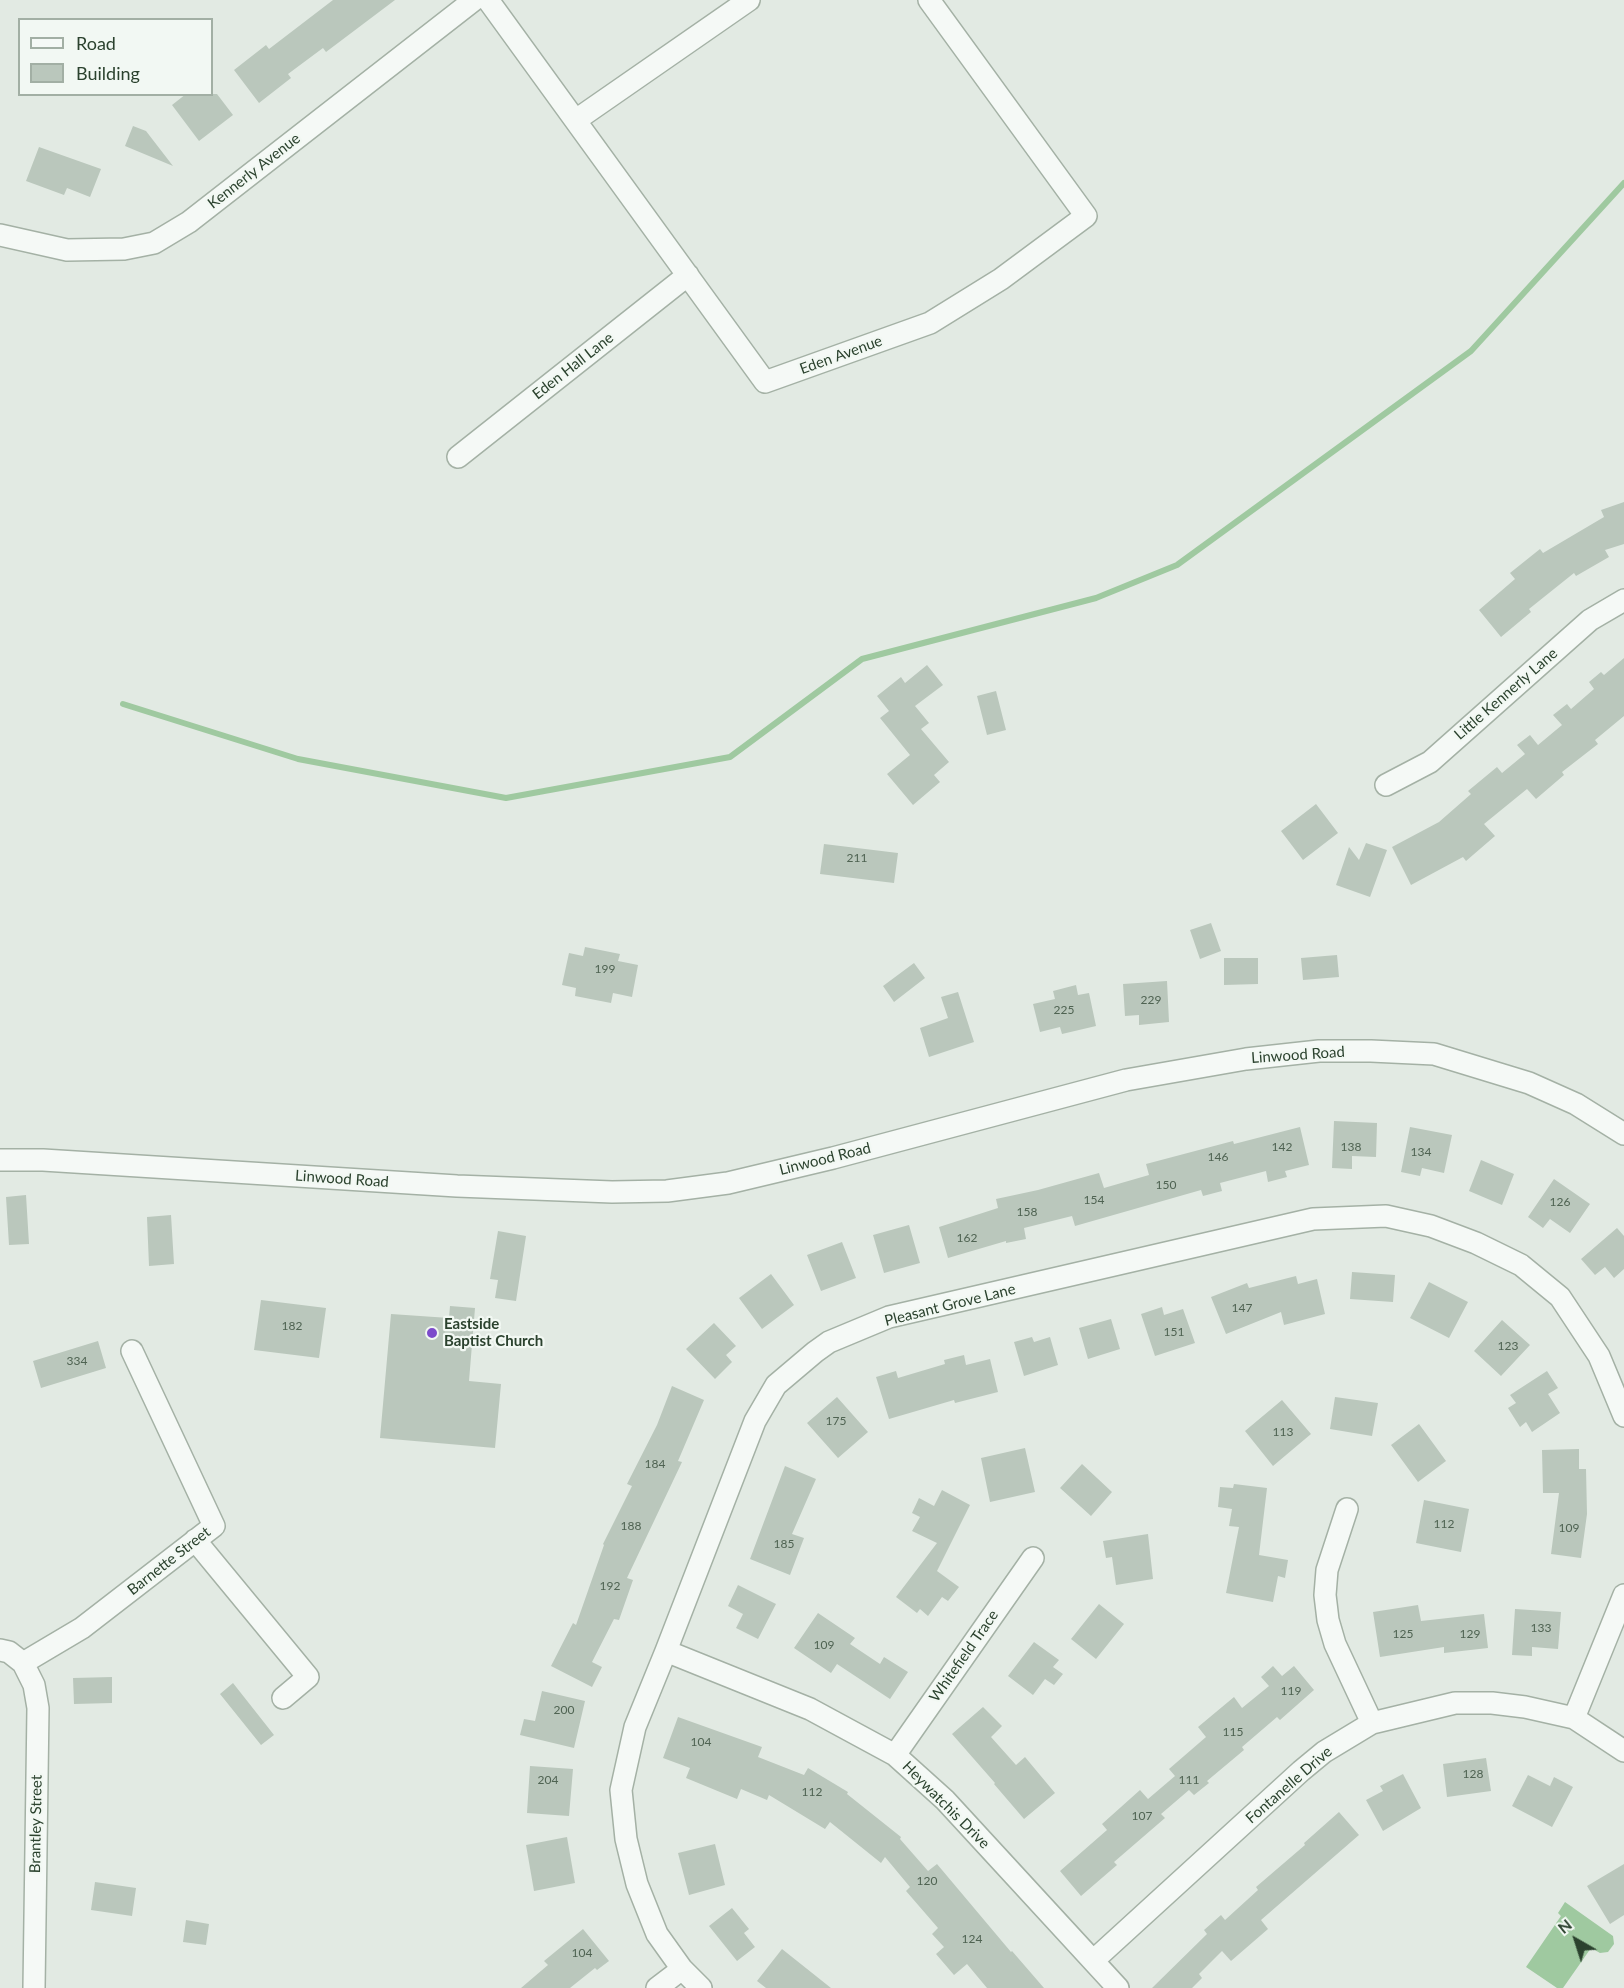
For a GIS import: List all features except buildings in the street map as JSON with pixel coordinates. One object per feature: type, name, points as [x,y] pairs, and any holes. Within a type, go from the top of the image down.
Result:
[{"type":"street","name":"Kennerly Avenue","points":[[0,235],[67,250],[124,249],[154,243],[189,222],[474,0]]},
{"type":"street","name":"Eden Avenue","points":[[488,0],[765,382],[930,323],[1001,279],[1086,216],[929,0]]},
{"type":"street","points":[[576,120],[749,0]]},
{"type":"street","name":"Eden Hall Lane","points":[[458,457],[688,275]]},
{"type":"street","name":"Little Kennerly Lane","points":[[1386,785],[1430,762],[1590,620],[1624,600]]},
{"type":"street","name":"Linwood Road","points":[[0,1160],[51,1161],[458,1186],[612,1192],[667,1191],[728,1183],[823,1161],[1126,1080],[1246,1059],[1319,1051],[1434,1054],[1529,1083],[1576,1104],[1624,1134]]},
{"type":"street","name":"Pleasant Grove Lane","points":[[701,1988],[682,1969],[657,1934],[637,1884],[626,1839],[621,1790],[635,1727],[754,1421],[776,1385],[829,1342],[889,1317],[1313,1219],[1386,1216],[1431,1226],[1476,1243],[1521,1265],[1560,1297],[1599,1356],[1624,1416]]},
{"type":"street","name":"Barnette Street","points":[[22,1663],[82,1628],[214,1526],[132,1351]]},
{"type":"street","points":[[1347,1509],[1327,1570],[1325,1595],[1335,1644],[1372,1723]]},
{"type":"street","points":[[195,1540],[308,1677],[283,1698]]},
{"type":"street","name":"Whitefield Trace","points":[[896,1755],[1033,1558]]},
{"type":"street","points":[[1574,1718],[1624,1595]]},
{"type":"street","points":[[0,1650],[9,1652],[22,1663]]},
{"type":"street","name":"Heywatchis Drive","points":[[666,1652],[810,1709],[896,1755],[945,1800],[1118,1988]]},
{"type":"street","name":"Brantley Street","points":[[22,1663],[34,1685],[38,1708],[34,1988]]},
{"type":"street","name":"Fontanelle Drive","points":[[1094,1960],[1301,1771],[1324,1752],[1372,1723],[1455,1703],[1492,1703],[1525,1707],[1574,1718],[1624,1750]]},
{"type":"street","points":[[657,1988],[682,1969]]},
{"type":"shaded area","points":[[1565,1902],[1613,1936],[1614,1944],[1608,1952],[1600,1953],[1591,1948],[1563,1988],[1557,1988],[1526,1967],[1561,1916],[1558,1913]]},
{"type":"waterway","points":[[123,704],[298,759],[506,798],[730,757],[862,659],[1096,598],[1177,565],[1471,351],[1624,183]]},
{"type":"place","name":"Eastside Baptist Church","points":[[432,1333]]}]
